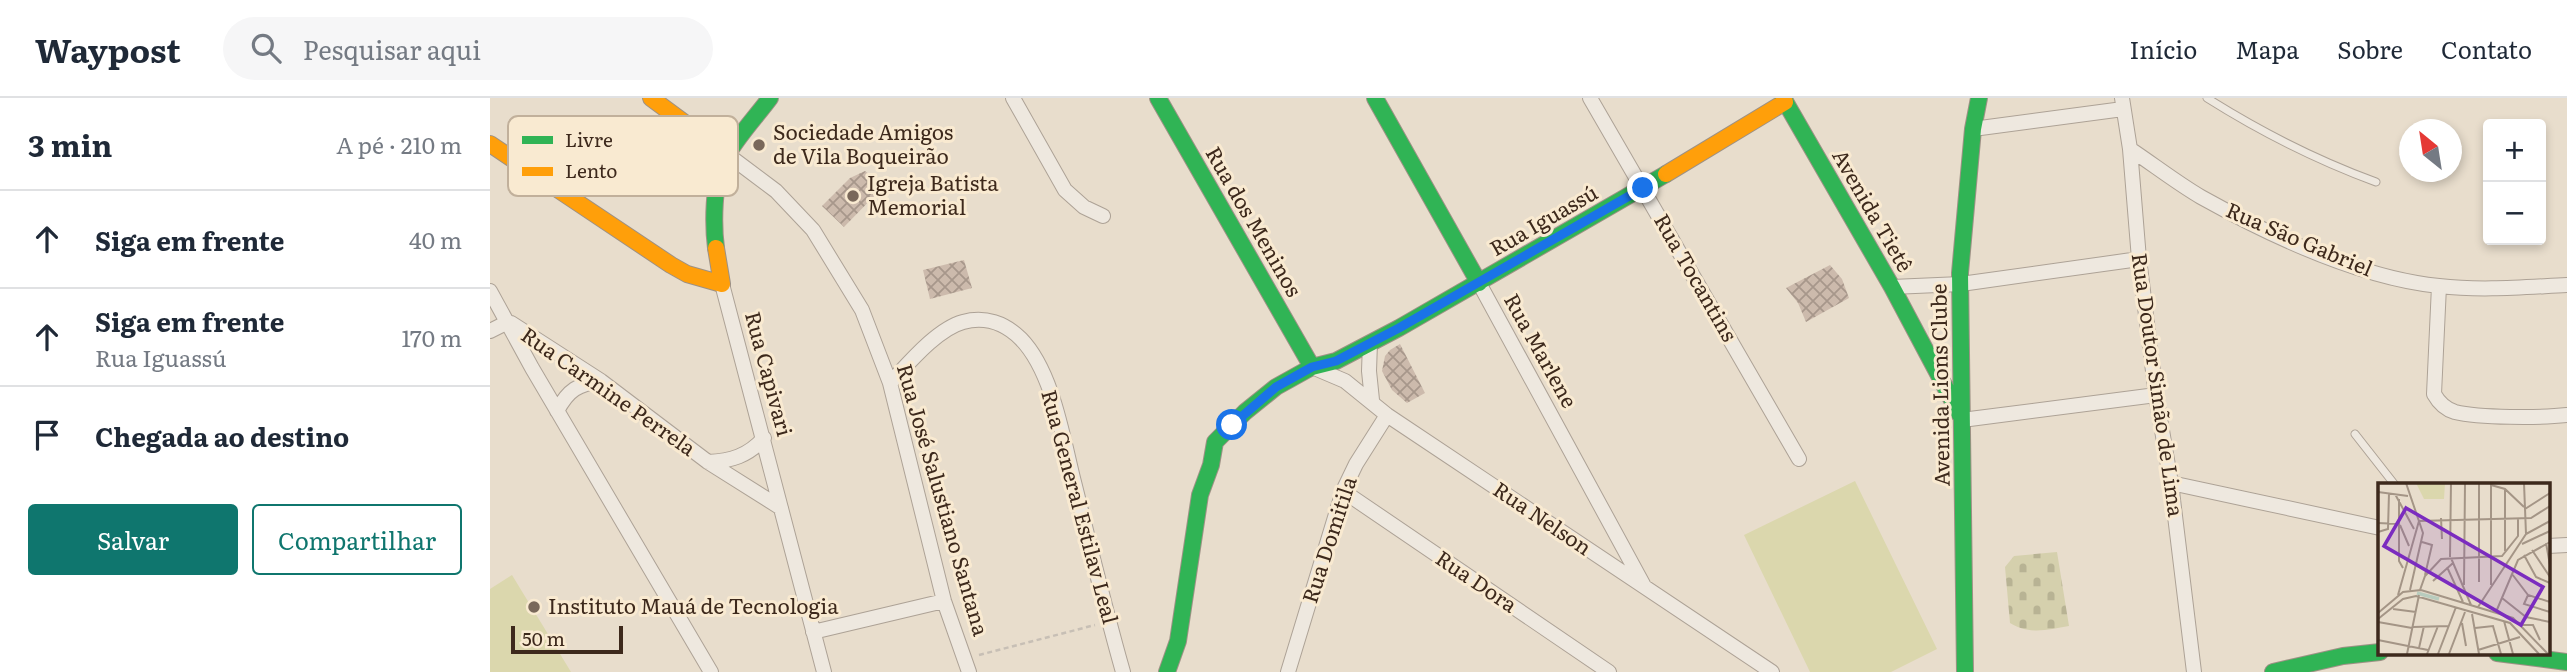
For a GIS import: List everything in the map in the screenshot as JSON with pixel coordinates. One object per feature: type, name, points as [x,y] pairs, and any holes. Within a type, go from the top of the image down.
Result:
[{"type":"street","name":"Rua José Salustiano Santana","points":[[651,98],[675,116]]},
{"type":"street","name":"Rua Capivari","points":[[738,141],[770,98]]},
{"type":"street","points":[[1013,98],[1065,190],[1084,207],[1103,216]]},
{"type":"street","name":"Rua dos Meninos","points":[[1158,98],[1312,367]]},
{"type":"street","name":"Rua Marlene","points":[[1375,98],[1646,588]]},
{"type":"street","name":"Rua Tocantins","points":[[1590,98],[1800,459]]},
{"type":"street","name":"Avenida Lions Clube","points":[[1965,672],[1960,273],[1973,129],[1979,98]]},
{"type":"street","name":"Rua Iguassú","points":[[1167,672],[1178,641],[1200,495],[1211,465],[1215,442],[1260,398],[1312,367],[1336,361],[1479,283],[1643,188],[1786,99]]},
{"type":"street","name":"Avenida Tietê","points":[[1786,99],[1962,420]]},
{"type":"street","points":[[1973,129],[2123,103]]},
{"type":"street","name":"Rua Doutor Simão de Lima","points":[[2123,103],[2156,396],[2171,483],[2194,672]]},
{"type":"street","points":[[490,144],[508,156]]},
{"type":"street","name":"Rua São Gabriel","points":[[2130,149],[2199,196],[2316,252],[2382,275],[2438,286],[2493,289],[2567,285]]},
{"type":"street","name":"Rua José Salustiano Santana","points":[[738,162],[776,191],[813,230],[862,310],[890,383],[944,601],[967,666]]},
{"type":"street","points":[[568,196],[671,265],[687,274],[723,284]]},
{"type":"street","name":"Rua Capivari","points":[[717,196],[714,233],[723,284],[824,672]]},
{"type":"street","points":[[1892,288],[1961,284],[2140,259]]},
{"type":"street","points":[[2438,286],[2434,394],[2441,405],[2454,411],[2499,415],[2567,415]]},
{"type":"street","points":[[490,290],[557,411],[711,672]]},
{"type":"street","name":"Rua General Estilav Leal","points":[[890,383],[925,348],[961,323],[992,321],[1006,327],[1022,341],[1045,379],[1056,413],[1108,622],[1124,672]]},
{"type":"street","points":[[490,331],[508,322]]},
{"type":"street","name":"Rua Carmine Perrela","points":[[508,322],[601,381],[708,462],[781,508]]},
{"type":"street","points":[[1370,343],[1372,400]]},
{"type":"street","name":"Rua Nelson","points":[[1312,367],[1345,381],[1372,400],[1387,415],[1772,672]]},
{"type":"street","points":[[557,411],[574,388],[601,381]]},
{"type":"street","points":[[1962,420],[2156,396]]},
{"type":"street","name":"Rua Domitila","points":[[1288,672],[1343,491],[1356,464],[1387,415]]},
{"type":"street","name":"Rua Carmine Perrela","points":[[708,462],[733,459],[745,454],[764,438]]},
{"type":"street","points":[[2171,483],[2378,528]]},
{"type":"street","name":"Rua Dora","points":[[1343,491],[1609,672]]},
{"type":"street","points":[[813,632],[944,601]]},
{"type":"street","points":[[2273,672],[2343,656],[2378,652]]},
{"type":"street","points":[[2505,654],[2567,662]]},
{"type":"lane","points":[[2207,98],[2256,129],[2316,159],[2376,182]]},
{"type":"lane","points":[[2355,434],[2394,483]]},
{"type":"path","points":[[967,666],[1108,622]]},
{"type":"green space","points":[[2057,552],[2069,626],[2032,630],[2010,623],[2005,567],[2014,556]]},
{"type":"shaded area","points":[[1855,481],[1937,649],[1891,672],[1810,672],[1744,535]]},
{"type":"shaded area","points":[[512,575],[571,672],[490,672],[490,589]]},
{"type":"building","name":"Igreja Batista Memorial","points":[[865,171],[884,186],[844,227],[822,206],[850,178]]},
{"type":"building","points":[[964,260],[972,288],[930,299],[923,270]]},
{"type":"building","points":[[1830,265],[1842,279],[1849,298],[1806,322],[1798,303],[1786,288]]},
{"type":"building","points":[[1400,344],[1425,393],[1407,403],[1392,390],[1382,371],[1385,356]]},
{"type":"traffic: fast","points":[[738,139],[770,98]]},
{"type":"traffic: fast","points":[[1158,98],[1312,367]]},
{"type":"traffic: fast","points":[[1375,98],[1479,283]]},
{"type":"traffic: fast","points":[[1783,98],[1892,287],[1960,415]]},
{"type":"traffic: fast","points":[[1965,672],[1960,273],[1973,129],[1979,98]]},
{"type":"traffic: fast","points":[[1167,672],[1178,641],[1200,495],[1211,465],[1215,442],[1245,412],[1276,387],[1312,367],[1336,361],[1399,328],[1666,174]]},
{"type":"traffic: fast","points":[[716,196],[716,248]]},
{"type":"traffic: fast","points":[[2273,672],[2343,656],[2378,652]]},
{"type":"traffic: fast","points":[[2505,654],[2567,662]]},
{"type":"traffic: slow","points":[[651,98],[675,116]]},
{"type":"traffic: slow","points":[[1666,174],[1785,102]]},
{"type":"traffic: slow","points":[[490,144],[508,156]]},
{"type":"traffic: slow","points":[[568,196],[671,265],[687,274],[722,284],[716,248]]},
{"type":"place","name":"Sociedade Amigos de Vila Boqueirão","points":[[759,145]]},
{"type":"place","name":"Igreja Batista Memorial","points":[[853,196]]},
{"type":"place","name":"Instituto Mauá de Tecnologia","points":[[534,607]]},
{"type":"route","points":[[1232,425],[1260,398],[1276,387],[1312,367],[1336,361],[1399,328],[1643,188]]}]
